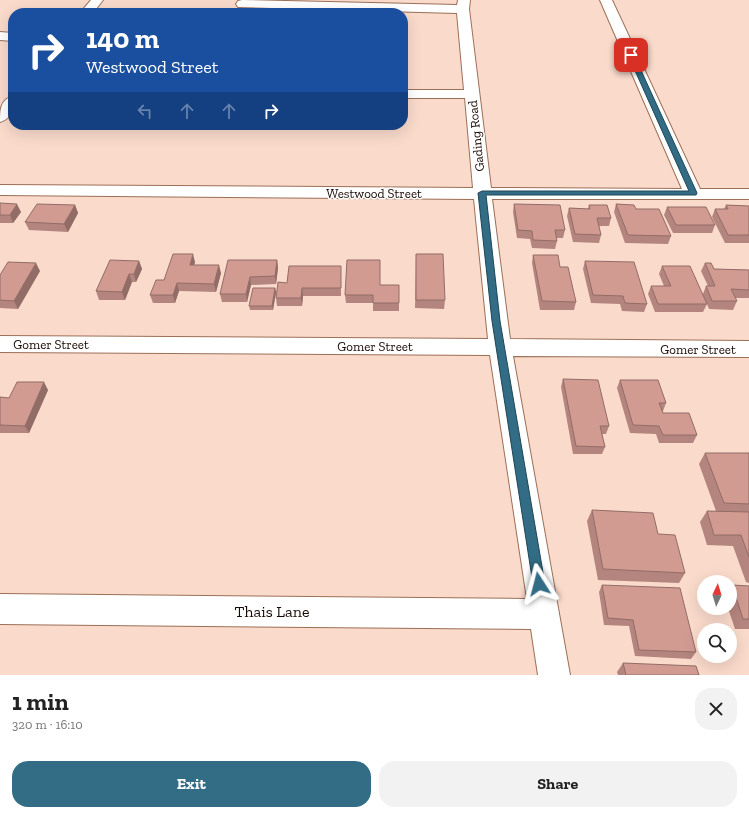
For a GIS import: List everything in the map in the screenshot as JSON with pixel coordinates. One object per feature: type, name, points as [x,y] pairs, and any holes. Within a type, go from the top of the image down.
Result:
[{"type":"street","points":[[90,8],[97,0]]},
{"type":"street","points":[[606,0],[693,193]]},
{"type":"street","points":[[241,6],[463,4]]},
{"type":"street","name":"Gading Road","points":[[463,4],[495,316],[554,675]]},
{"type":"street","points":[[408,94],[472,94]]},
{"type":"street","points":[[0,116],[8,107]]},
{"type":"street","name":"Westwood Street","points":[[0,190],[749,194]]},
{"type":"street","name":"Gomer Street","points":[[0,344],[749,349]]},
{"type":"street","name":"Thais Lane","points":[[0,609],[544,614]]},
{"type":"building","points":[[0,203],[17,204],[10,215],[0,215]]},
{"type":"building","points":[[37,204],[75,205],[64,224],[25,222]]},
{"type":"building","points":[[514,204],[560,205],[565,230],[555,230],[557,241],[533,240],[532,231],[518,230]]},
{"type":"building","points":[[616,204],[634,205],[636,209],[659,209],[671,236],[628,235]]},
{"type":"building","points":[[589,205],[607,205],[611,218],[597,218],[601,235],[575,234],[569,208],[590,209]]},
{"type":"building","points":[[726,205],[749,206],[749,235],[728,235],[715,209],[728,209]]},
{"type":"building","points":[[667,207],[706,207],[715,225],[676,225]]},
{"type":"building","points":[[173,254],[193,254],[190,265],[219,265],[214,284],[177,283],[173,295],[150,295],[156,280],[164,280]]},
{"type":"building","points":[[416,254],[443,254],[445,300],[416,300]]},
{"type":"building","points":[[533,255],[558,255],[560,267],[568,267],[576,302],[542,301]]},
{"type":"building","points":[[110,260],[139,261],[134,274],[129,274],[122,292],[96,291]]},
{"type":"building","points":[[228,260],[277,260],[275,276],[250,277],[246,294],[220,294]]},
{"type":"building","points":[[347,260],[380,260],[380,285],[399,285],[399,303],[373,303],[373,295],[345,295]]},
{"type":"building","points":[[585,261],[634,262],[647,304],[625,303],[623,296],[593,295]]},
{"type":"building","points":[[8,262],[36,263],[14,301],[0,300],[0,275]]},
{"type":"building","points":[[705,263],[711,263],[714,269],[749,270],[749,290],[731,289],[737,301],[712,301],[706,286],[715,286]]},
{"type":"building","points":[[289,266],[341,266],[341,288],[302,288],[301,298],[276,298],[278,282],[287,283]]},
{"type":"building","points":[[662,266],[690,266],[707,304],[658,304],[651,286],[671,286]]},
{"type":"building","points":[[253,288],[275,288],[272,306],[249,306]]},
{"type":"building","points":[[563,379],[598,380],[609,426],[600,426],[605,447],[576,446]]},
{"type":"building","points":[[620,380],[658,380],[666,403],[659,403],[663,413],[689,413],[697,435],[663,435],[659,426],[633,425]]},
{"type":"building","points":[[17,382],[44,382],[25,426],[0,425],[0,397],[9,398]]},
{"type":"building","points":[[705,453],[749,453],[749,504],[724,503]]},
{"type":"building","points":[[592,510],[653,513],[658,534],[675,535],[685,573],[603,569]]},
{"type":"building","points":[[707,511],[749,512],[749,557],[741,535],[714,535]]},
{"type":"building","points":[[602,585],[680,588],[696,652],[639,650],[633,620],[608,618]]},
{"type":"building","points":[[737,585],[749,586],[749,619],[743,619],[737,600]]},
{"type":"building","points":[[623,663],[696,666],[699,675],[626,675]]},
{"type":"route","points":[[539,584],[496,321],[482,193],[693,193],[631,55]]}]
